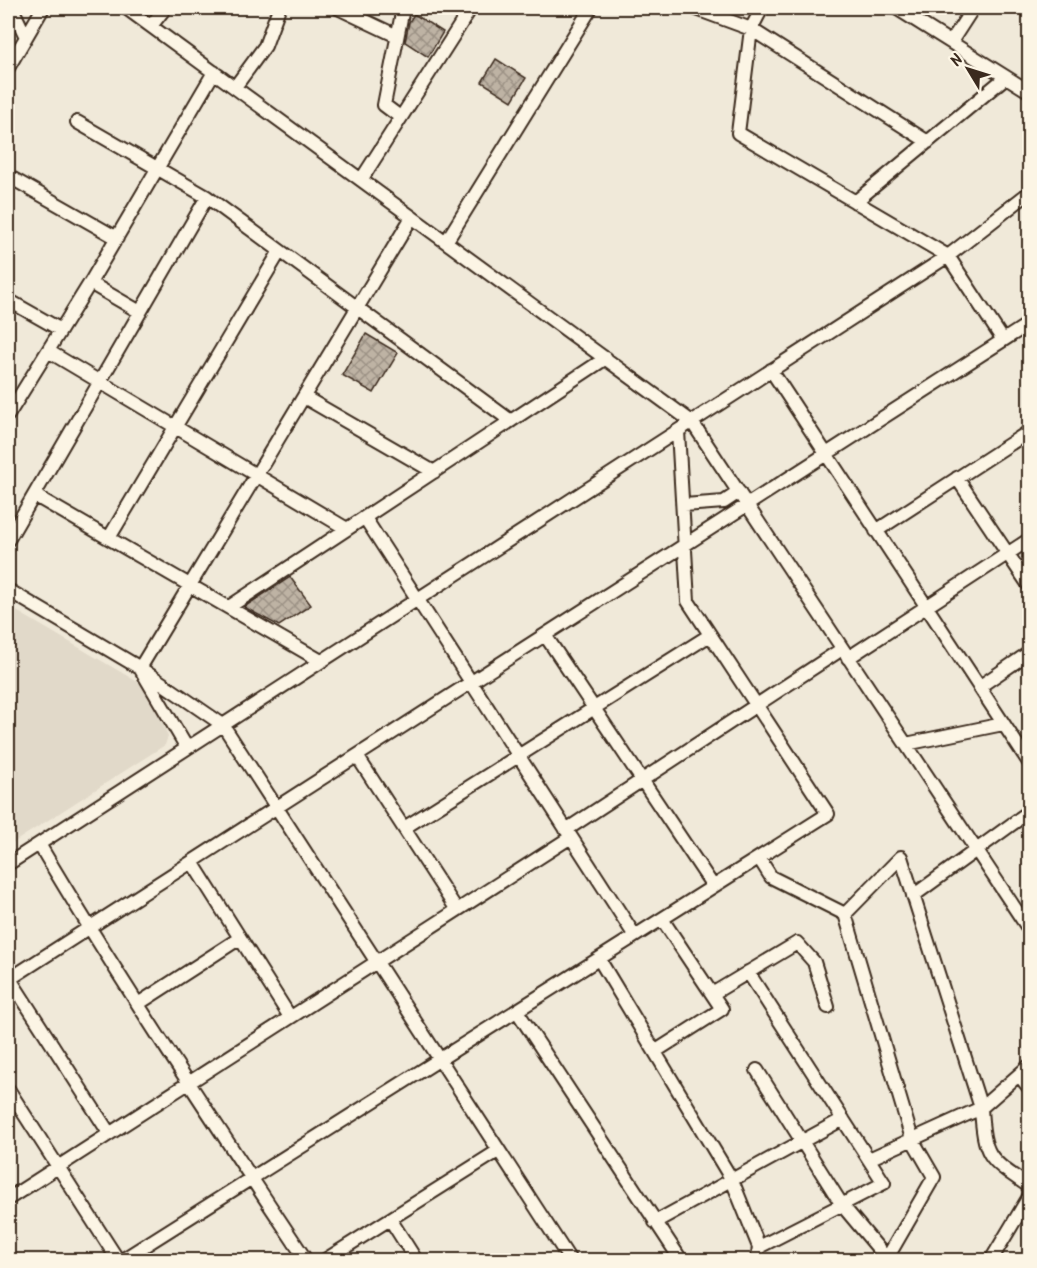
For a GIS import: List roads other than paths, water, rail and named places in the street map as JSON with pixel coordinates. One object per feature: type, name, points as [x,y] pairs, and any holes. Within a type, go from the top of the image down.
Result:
[{"type":"street","points":[[12,8],[26,37]]},
{"type":"street","points":[[8,68],[43,8]]},
{"type":"street","points":[[126,8],[692,422],[1029,931]]},
{"type":"street","points":[[151,26],[165,8]]},
{"type":"street","points":[[235,87],[265,46],[279,8]]},
{"type":"street","points":[[338,8],[397,36]]},
{"type":"street","points":[[400,117],[384,105],[403,8]]},
{"type":"street","points":[[361,180],[471,8]]},
{"type":"street","points":[[446,242],[591,8]]},
{"type":"street","points":[[694,8],[751,29],[928,142]]},
{"type":"street","points":[[762,8],[751,29],[738,133],[948,256],[1003,340]]},
{"type":"street","points":[[896,8],[1029,92]]},
{"type":"street","points":[[951,42],[973,8]]},
{"type":"street","points":[[8,415],[90,283],[214,72]]},
{"type":"street","points":[[855,202],[1006,77]]},
{"type":"street","points":[[77,122],[207,197],[511,422]]},
{"type":"street","points":[[8,176],[117,238]]},
{"type":"street","points":[[8,864],[948,256],[1029,192]]},
{"type":"street","points":[[8,540],[207,197]]},
{"type":"street","points":[[140,668],[412,217]]},
{"type":"street","points":[[109,538],[280,251]]},
{"type":"street","points":[[90,283],[140,312]]},
{"type":"street","points":[[8,300],[61,330]]},
{"type":"street","points":[[109,1133],[9,979],[1029,323]]},
{"type":"street","points":[[48,351],[347,529]]},
{"type":"street","points":[[229,607],[606,358]]},
{"type":"street","points":[[771,370],[1029,764]]},
{"type":"street","points":[[304,397],[434,472]]},
{"type":"street","points":[[8,1089],[120,1260],[252,1179],[828,814],[688,601],[678,431]]},
{"type":"street","points":[[876,531],[1029,432]]},
{"type":"street","points":[[957,478],[1029,587]]},
{"type":"street","points":[[684,505],[724,502],[739,492]]},
{"type":"street","points":[[34,495],[321,661]]},
{"type":"street","points":[[365,518],[635,936]]},
{"type":"street","points":[[8,1199],[457,910],[642,780],[756,705],[926,607],[1029,539]]},
{"type":"street","points":[[8,590],[140,668],[223,725],[568,1260]]},
{"type":"street","points":[[545,635],[713,886]]},
{"type":"street","points":[[404,828],[710,635]]},
{"type":"street","points":[[979,687],[1029,652]]},
{"type":"street","points":[[140,668],[187,748]]},
{"type":"street","points":[[906,744],[1003,724]]},
{"type":"street","points":[[357,756],[457,910]]},
{"type":"street","points":[[914,896],[1029,811]]},
{"type":"street","points":[[39,844],[89,928],[188,1083],[306,1260]]},
{"type":"street","points":[[845,914],[901,857],[981,1108],[983,1137],[987,1152],[997,1164],[1029,1187]]},
{"type":"street","points":[[757,1070],[842,1205],[886,1260],[934,1177],[912,1139],[845,914],[771,877],[759,858]]},
{"type":"street","points":[[192,862],[291,1017]]},
{"type":"street","points":[[656,1051],[722,1009],[662,919]]},
{"type":"street","points":[[138,1004],[240,938]]},
{"type":"street","points":[[712,994],[797,943],[814,962],[828,1007]]},
{"type":"street","points":[[599,959],[732,1180],[759,1247],[758,1260]]},
{"type":"street","points":[[748,972],[884,1183],[759,1247]]},
{"type":"street","points":[[517,1011],[681,1260]]},
{"type":"street","points":[[868,1159],[981,1108],[1029,1065]]},
{"type":"street","points":[[1019,1075],[1029,1089]]},
{"type":"street","points":[[656,1222],[843,1119]]},
{"type":"street","points":[[325,1260],[498,1151]]},
{"type":"street","points":[[991,1260],[1029,1195]]},
{"type":"street","points":[[390,1219],[416,1260]]}]
